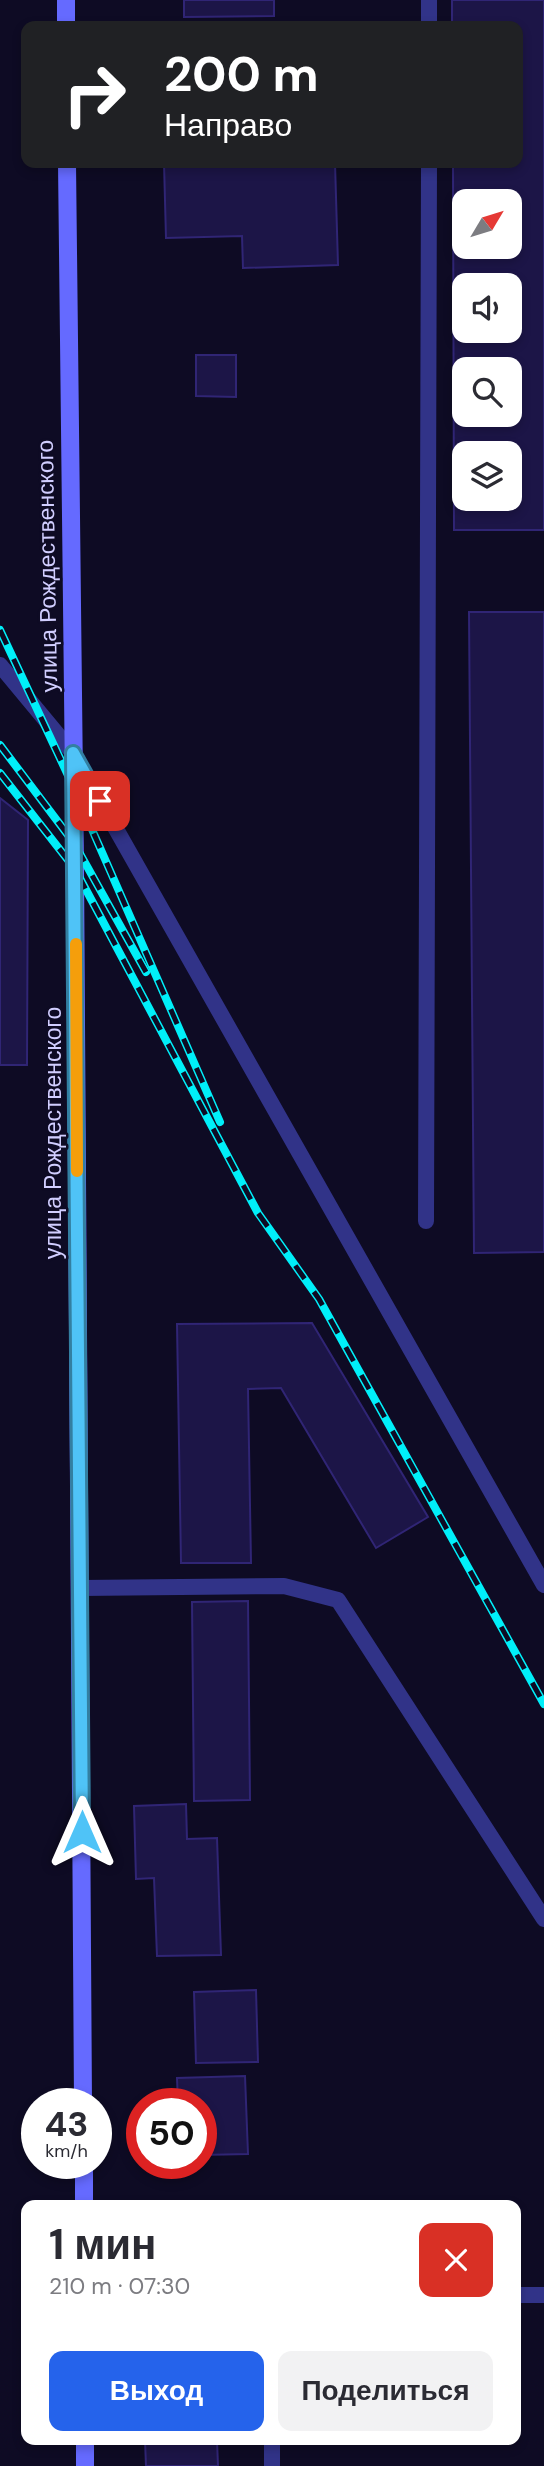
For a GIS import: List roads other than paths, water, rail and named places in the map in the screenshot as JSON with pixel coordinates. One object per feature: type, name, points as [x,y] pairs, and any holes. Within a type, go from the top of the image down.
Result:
[{"type":"main road","points":[[66,0],[66,21]]},
{"type":"main road","name":"улица Рождественского","points":[[67,168],[83,2088]]},
{"type":"main road","points":[[83,2179],[84,2200]]},
{"type":"main road","points":[[85,2445],[85,2466]]},
{"type":"lane","points":[[429,0],[429,21]]},
{"type":"lane","points":[[426,1221],[429,168]]},
{"type":"lane","points":[[0,665],[73,753],[544,1585]]},
{"type":"lane","points":[[80,1588],[284,1586],[338,1600],[544,1919]]},
{"type":"lane","points":[[521,2295],[544,2295]]},
{"type":"lane","points":[[272,2445],[272,2466]]},
{"type":"railway","points":[[0,630],[73,786],[220,1122]]},
{"type":"railway","points":[[0,745],[74,843],[146,972]]},
{"type":"railway","points":[[0,773],[75,869],[258,1213],[319,1299],[544,1704]]}]
